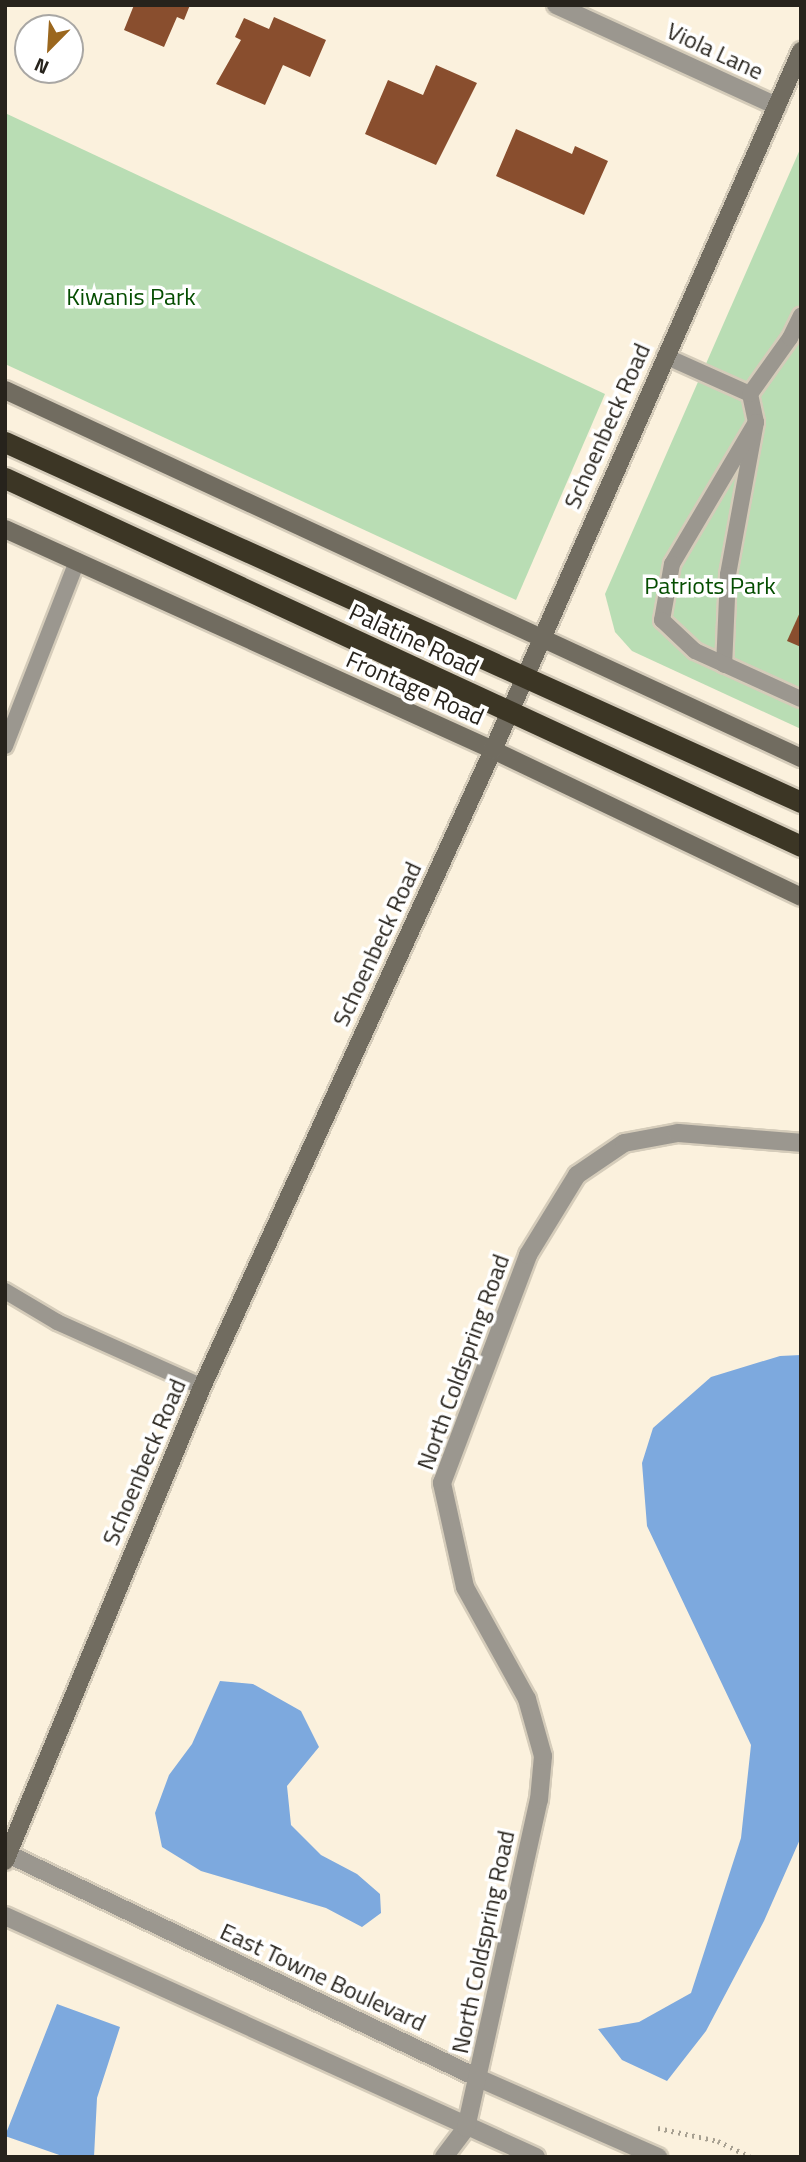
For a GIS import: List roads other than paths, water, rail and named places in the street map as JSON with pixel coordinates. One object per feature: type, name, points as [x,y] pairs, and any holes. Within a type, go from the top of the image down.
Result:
[{"type":"highway","name":"Palatine Road","points":[[5,442],[524,673],[801,802]]},
{"type":"highway","name":"Palatine Road","points":[[5,478],[508,713],[801,846]]},
{"type":"main road","name":"Schoenbeck Road","points":[[7,1858],[202,1387],[493,750],[540,636],[801,51]]},
{"type":"main road","points":[[5,390],[801,758]]},
{"type":"main road","name":"Frontage Road","points":[[5,529],[493,750],[801,897]]},
{"type":"street","name":"Viola Lane","points":[[556,5],[777,106]]},
{"type":"street","name":"North Coldspring Road","points":[[444,2157],[466,2128],[539,1800],[543,1756],[527,1699],[465,1587],[442,1483],[528,1255],[578,1175],[624,1143],[678,1133],[801,1143]]},
{"type":"street","name":"East Towne Boulevard","points":[[7,1858],[478,2078],[658,2157]]},
{"type":"street","points":[[5,1916],[466,2128],[536,2157]]},
{"type":"lane","points":[[724,665],[728,575],[756,422],[750,394],[790,338],[801,315]]},
{"type":"lane","points":[[665,356],[750,394]]},
{"type":"lane","points":[[756,422],[672,564],[662,620],[695,651],[801,699]]},
{"type":"lane","points":[[5,746],[77,561]]},
{"type":"lane","points":[[5,1291],[57,1322],[202,1387]]},
{"type":"water","points":[[801,1355],[801,1837],[764,1921],[706,2031],[667,2081],[622,2060],[598,2029],[639,2022],[691,1993],[741,1838],[751,1745],[647,1526],[642,1463],[653,1428],[711,1377],[780,1356]]},
{"type":"water","points":[[220,1681],[253,1684],[301,1711],[319,1747],[287,1786],[291,1825],[321,1855],[357,1874],[380,1894],[381,1913],[362,1927],[326,1908],[201,1871],[162,1847],[155,1813],[169,1775],[192,1744]]},
{"type":"water","points":[[57,2004],[120,2027],[97,2098],[94,2157],[65,2157],[5,2136]]},
{"type":"park label","name":"Kiwanis Park","points":[[131,297]]},
{"type":"park label","name":"Patriots Park","points":[[710,586]]}]
